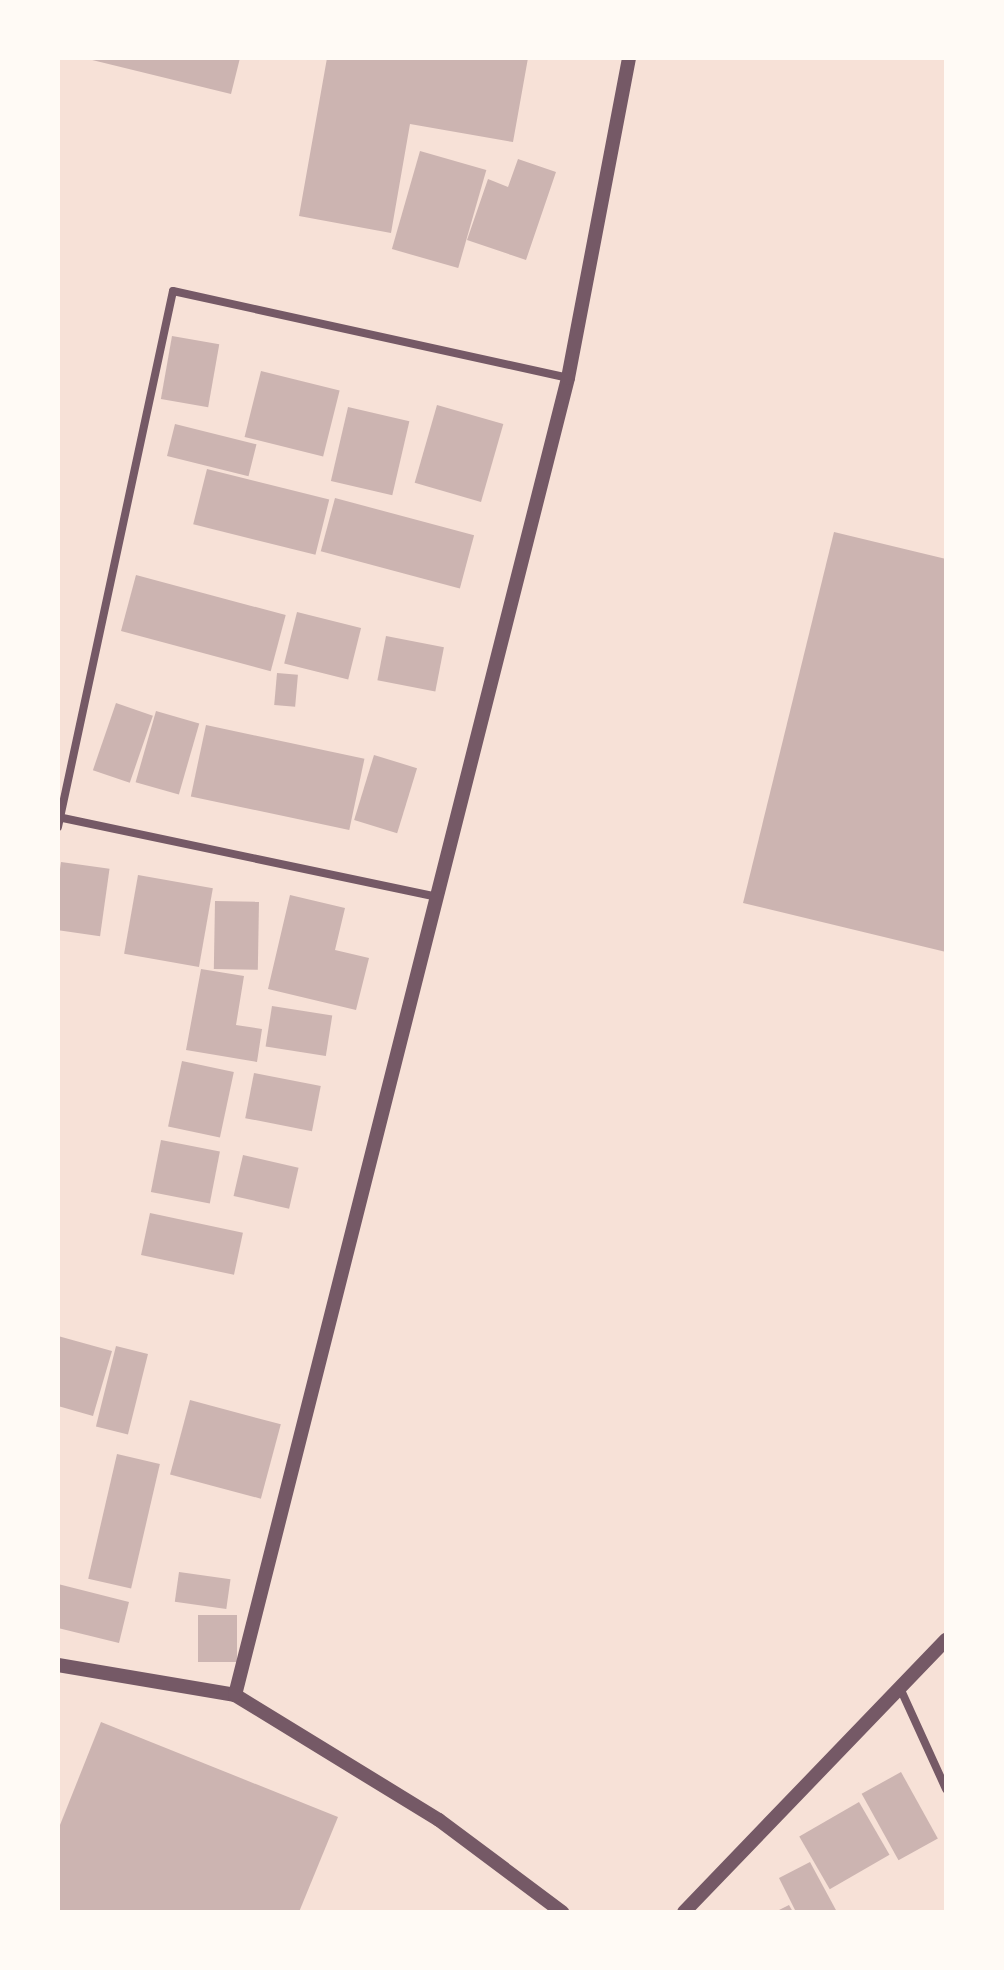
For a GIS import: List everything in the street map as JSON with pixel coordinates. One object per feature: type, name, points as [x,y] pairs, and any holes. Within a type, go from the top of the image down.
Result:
[{"type":"street","points":[[235,1695],[568,378],[629,58]]},
{"type":"street","points":[[438,897],[59,821],[173,291],[568,378]]},
{"type":"street","points":[[684,1912],[898,1684],[946,1640]]},
{"type":"street","points":[[58,1665],[235,1695],[439,1820],[562,1912]]},
{"type":"street","points":[[898,1684],[946,1789]]},
{"type":"building","points":[[84,58],[240,58],[231,94]]},
{"type":"building","points":[[327,58],[528,58],[513,142],[410,124],[391,233],[299,216]]},
{"type":"building","points":[[420,151],[486,170],[458,268],[392,249]]},
{"type":"building","points":[[518,159],[556,172],[526,260],[467,240],[488,179],[508,187]]},
{"type":"building","points":[[172,336],[219,344],[208,407],[161,399]]},
{"type":"building","points":[[261,371],[340,391],[323,457],[245,437]]},
{"type":"building","points":[[437,405],[503,424],[481,502],[415,483]]},
{"type":"building","points":[[348,407],[409,421],[392,495],[331,481]]},
{"type":"building","points":[[175,424],[257,444],[249,476],[167,456]]},
{"type":"building","points":[[207,469],[329,499],[315,555],[193,524]]},
{"type":"building","points":[[335,498],[474,535],[460,588],[321,551]]},
{"type":"building","points":[[834,532],[946,559],[946,952],[743,903]]},
{"type":"building","points":[[136,575],[286,615],[271,671],[121,631]]},
{"type":"building","points":[[297,612],[361,628],[348,679],[284,663]]},
{"type":"building","points":[[386,636],[444,647],[435,691],[377,680]]},
{"type":"building","points":[[277,673],[298,675],[295,707],[274,705]]},
{"type":"building","points":[[116,703],[153,716],[130,783],[93,770]]},
{"type":"building","points":[[156,711],[199,723],[179,795],[136,782]]},
{"type":"building","points":[[206,725],[364,759],[349,830],[191,796]]},
{"type":"building","points":[[374,755],[417,768],[397,833],[354,820]]},
{"type":"building","points":[[61,862],[110,869],[100,936],[58,930]]},
{"type":"building","points":[[138,875],[213,888],[199,967],[124,954]]},
{"type":"building","points":[[290,895],[345,908],[335,950],[369,958],[356,1010],[268,989]]},
{"type":"building","points":[[215,901],[259,902],[258,970],[214,969]]},
{"type":"building","points":[[201,969],[244,976],[236,1025],[262,1029],[257,1062],[186,1050]]},
{"type":"building","points":[[272,1006],[332,1016],[326,1056],[266,1046]]},
{"type":"building","points":[[182,1061],[234,1072],[220,1138],[168,1127]]},
{"type":"building","points":[[254,1073],[321,1086],[312,1131],[245,1118]]},
{"type":"building","points":[[161,1140],[220,1151],[210,1203],[151,1192]]},
{"type":"building","points":[[243,1155],[299,1168],[289,1209],[234,1196]]},
{"type":"building","points":[[150,1213],[243,1233],[234,1275],[141,1255]]},
{"type":"building","points":[[58,1336],[112,1351],[93,1416],[58,1406]]},
{"type":"building","points":[[116,1346],[148,1354],[128,1435],[96,1427]]},
{"type":"building","points":[[190,1400],[281,1424],[261,1499],[170,1474]]},
{"type":"building","points":[[117,1454],[160,1464],[131,1589],[88,1579]]},
{"type":"building","points":[[179,1572],[230,1579],[226,1609],[175,1602]]},
{"type":"building","points":[[58,1584],[129,1602],[119,1643],[58,1628]]},
{"type":"building","points":[[198,1615],[237,1615],[237,1662],[198,1662]]},
{"type":"building","points":[[101,1722],[338,1817],[299,1912],[58,1912],[58,1830]]},
{"type":"building","points":[[901,1772],[938,1838],[898,1860],[862,1794]]},
{"type":"building","points":[[859,1802],[890,1855],[830,1889],[799,1836]]},
{"type":"building","points":[[810,1862],[837,1912],[796,1912],[779,1878]]},
{"type":"building","points":[[789,1905],[793,1912],[775,1912]]}]
